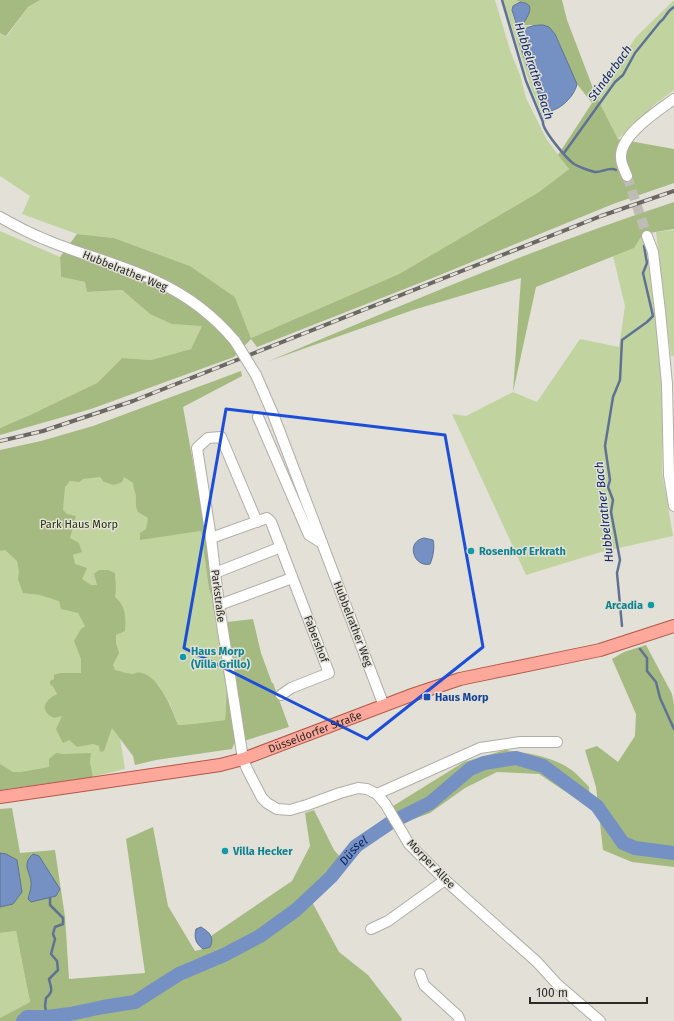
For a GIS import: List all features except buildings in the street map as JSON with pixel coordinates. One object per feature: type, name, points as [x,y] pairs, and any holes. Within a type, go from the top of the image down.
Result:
[{"type":"main road","name":"Düsseldorfer Straße","points":[[0,797],[220,765],[244,759],[409,696],[470,676],[527,666],[600,650],[674,626]]},
{"type":"street","points":[[626,176],[620,158],[628,138],[635,129],[674,99]]},
{"type":"street","name":"Hubbelrather Weg","points":[[0,217],[44,240],[158,282],[183,295],[206,312],[235,341],[256,375],[273,414],[384,706]]},
{"type":"street","points":[[647,236],[652,252],[660,311],[667,384],[669,475],[674,506]]},
{"type":"street","points":[[258,417],[308,535],[322,542]]},
{"type":"street","name":"Parkstraße","points":[[244,759],[219,605],[211,538],[197,448],[208,438],[221,437],[257,522]]},
{"type":"street","name":"Fabershof","points":[[257,522],[267,518],[271,522],[329,673],[291,688],[281,695]]},
{"type":"street","points":[[211,538],[257,522]]},
{"type":"street","points":[[215,573],[281,547]]},
{"type":"street","points":[[219,605],[292,578]]},
{"type":"street","points":[[244,759],[247,770],[262,798],[277,809],[290,810],[358,788],[367,789],[377,794],[480,748],[520,742],[558,742]]},
{"type":"street","name":"Morper Allee","points":[[377,794],[392,815],[409,844],[445,880],[537,962],[557,984],[597,1020]]},
{"type":"street","points":[[371,928],[388,921],[445,880]]},
{"type":"street","points":[[420,974],[424,985],[458,1016],[460,1021]]},
{"type":"highlighted area","points":[[226,409],[445,435],[483,647],[367,739],[184,648]]},
{"type":"green space","points":[[0,0],[40,0],[28,7],[6,36],[0,33]]},
{"type":"green space","points":[[40,0],[495,0],[511,53],[520,75],[526,98],[547,140],[569,169],[539,192],[399,274],[251,338],[235,297],[190,266],[114,238],[77,234],[22,214],[30,196],[0,176],[0,33],[7,36],[28,7]]},
{"type":"green space","points":[[503,0],[515,0],[520,2],[513,6],[512,12],[514,20],[519,27],[522,25],[530,26],[522,31],[519,40],[536,88],[545,106],[549,111],[553,111],[545,122],[531,88]]},
{"type":"green space","points":[[515,0],[562,0],[567,20],[596,96],[618,139],[674,149],[674,183],[613,204],[435,277],[257,347],[251,339],[234,357],[91,409],[0,435],[0,428],[97,383],[122,358],[151,360],[191,349],[202,326],[172,324],[150,314],[122,290],[87,292],[85,282],[61,277],[60,257],[77,234],[114,238],[190,266],[235,297],[251,338],[399,274],[539,192],[569,169],[558,155],[592,103],[577,84],[555,34],[543,25],[522,25],[530,10],[527,4]]},
{"type":"green space","points":[[674,0],[674,90],[654,105],[618,139],[596,96],[636,37]]},
{"type":"green space","points":[[674,202],[674,229],[643,234],[634,248],[536,287],[513,392],[521,278],[413,310],[269,361],[521,257],[622,219]]},
{"type":"green space","points":[[674,230],[674,356],[671,356],[656,232]]},
{"type":"green space","points":[[0,231],[60,257],[61,277],[85,282],[87,292],[122,290],[150,314],[203,325],[191,349],[151,360],[122,358],[97,383],[0,428]]},
{"type":"green space","points":[[643,234],[653,292],[663,391],[662,472],[673,536],[601,552],[526,575],[452,414],[466,416],[513,392],[537,402],[580,339],[619,347],[625,306],[613,256],[634,248]]},
{"type":"green space","points":[[241,371],[242,376],[183,407],[218,614],[209,589],[201,531],[140,540],[140,533],[146,529],[148,518],[138,512],[133,483],[124,477],[122,482],[114,485],[104,482],[100,477],[83,479],[79,482],[70,481],[65,487],[63,510],[67,514],[76,516],[70,538],[79,543],[82,552],[73,555],[75,564],[87,568],[82,579],[91,585],[97,585],[94,574],[99,570],[108,570],[115,573],[115,597],[123,608],[125,631],[116,635],[116,643],[119,653],[113,665],[115,670],[131,674],[142,673],[154,681],[160,687],[178,725],[225,720],[227,683],[227,622],[253,619],[261,653],[289,727],[234,744],[232,749],[156,760],[135,765],[133,756],[112,728],[104,751],[100,752],[99,746],[93,744],[77,747],[69,740],[63,743],[56,729],[62,716],[54,718],[49,715],[46,712],[45,705],[49,699],[57,694],[50,684],[50,681],[54,679],[54,675],[60,673],[81,673],[81,659],[74,641],[81,629],[85,626],[78,613],[61,609],[59,601],[40,595],[23,593],[18,579],[19,571],[17,561],[5,550],[0,551],[0,450],[41,441],[93,426]]},
{"type":"green space","name":"Park Haus Morp","points":[[183,407],[172,535],[201,531],[209,589],[218,614],[227,678],[225,720],[178,725],[170,704],[158,684],[119,731],[125,769],[96,776],[0,790],[0,458]]},
{"type":"green space","points":[[646,645],[672,694],[674,704],[674,867],[632,862],[603,850],[596,787],[585,750],[597,746],[618,762],[635,736],[636,714],[612,659],[624,652]]},
{"type":"green space","points":[[505,750],[532,754],[549,759],[573,771],[589,787],[590,808],[539,774],[497,772],[465,788],[430,813],[403,823],[393,806],[464,762]]},
{"type":"green space","points":[[56,753],[91,753],[90,763],[93,777],[0,790],[0,764],[13,772],[49,767],[49,759]]},
{"type":"green space","points":[[12,808],[20,853],[55,850],[65,917],[69,979],[145,973],[126,839],[153,827],[168,906],[195,951],[203,949],[212,942],[211,936],[292,881],[310,846],[305,813],[314,810],[334,850],[341,858],[379,828],[382,834],[366,846],[312,902],[339,952],[368,975],[402,1019],[401,1021],[0,1021],[0,1018],[30,1002],[16,931],[0,933],[0,809]]},
{"type":"green space","points":[[16,931],[30,1002],[0,1018],[0,933]]},
{"type":"water","points":[[520,2],[527,4],[530,9],[528,16],[520,27],[517,26],[512,10],[513,6]]},
{"type":"water","points":[[543,25],[549,27],[555,34],[577,84],[573,93],[563,105],[549,111],[536,88],[519,40],[522,32],[528,28]]},
{"type":"water","points":[[424,538],[433,540],[434,545],[430,564],[420,562],[416,559],[414,554],[413,549],[415,544],[418,540]]},
{"type":"water","points":[[0,853],[6,854],[17,860],[22,892],[13,904],[0,907]]},
{"type":"water","points":[[33,854],[39,856],[60,889],[56,896],[31,902],[28,899],[31,889],[31,881],[27,862]]},
{"type":"water","points":[[201,927],[209,933],[212,940],[210,947],[203,949],[198,944],[195,937],[196,929]]},
{"type":"waterway","name":"Hubbelrather Bach","points":[[502,0],[526,81],[546,131],[574,164],[595,172],[608,169],[616,170]]},
{"type":"waterway","name":"Stinderbach","points":[[564,153],[615,82],[623,75],[635,53],[669,10],[674,7]]},
{"type":"waterway","name":"Hubbelrather Bach","points":[[622,626],[617,573],[620,560],[611,512],[613,500],[608,487],[610,480],[605,446],[613,397],[620,380],[622,340],[653,316],[643,273],[647,263],[644,246]]},
{"type":"waterway","name":"Hubbelrather Bach","points":[[640,649],[647,658],[647,671],[656,682],[660,698],[674,729]]},
{"type":"waterway","name":"Düssel","points":[[23,1021],[27,1017],[47,1017],[70,1014],[135,1002],[179,974],[224,955],[260,936],[296,910],[331,877],[356,846],[390,823],[430,803],[470,769],[484,763],[516,758],[543,766],[597,806],[623,843],[635,848],[674,853]]},
{"type":"waterway","points":[[47,1017],[45,1006],[46,998],[51,989],[49,979],[58,970],[57,961],[51,954],[55,939],[53,934],[55,927],[63,924],[63,918],[50,905],[50,898]]},
{"type":"tunnel","points":[[627,176],[647,236]]},
{"type":"railway","points":[[0,441],[43,431],[133,401],[601,216],[674,191]]},
{"type":"place","name":"Rosenhof Erkrath","points":[[471,551]]},
{"type":"place","name":"Arcadia","points":[[651,605]]},
{"type":"place","name":"Haus Morp (Villa Grillo)","points":[[183,657]]},
{"type":"place","name":"Haus Morp","points":[[427,697]]},
{"type":"place","name":"Villa Hecker","points":[[225,851]]}]
